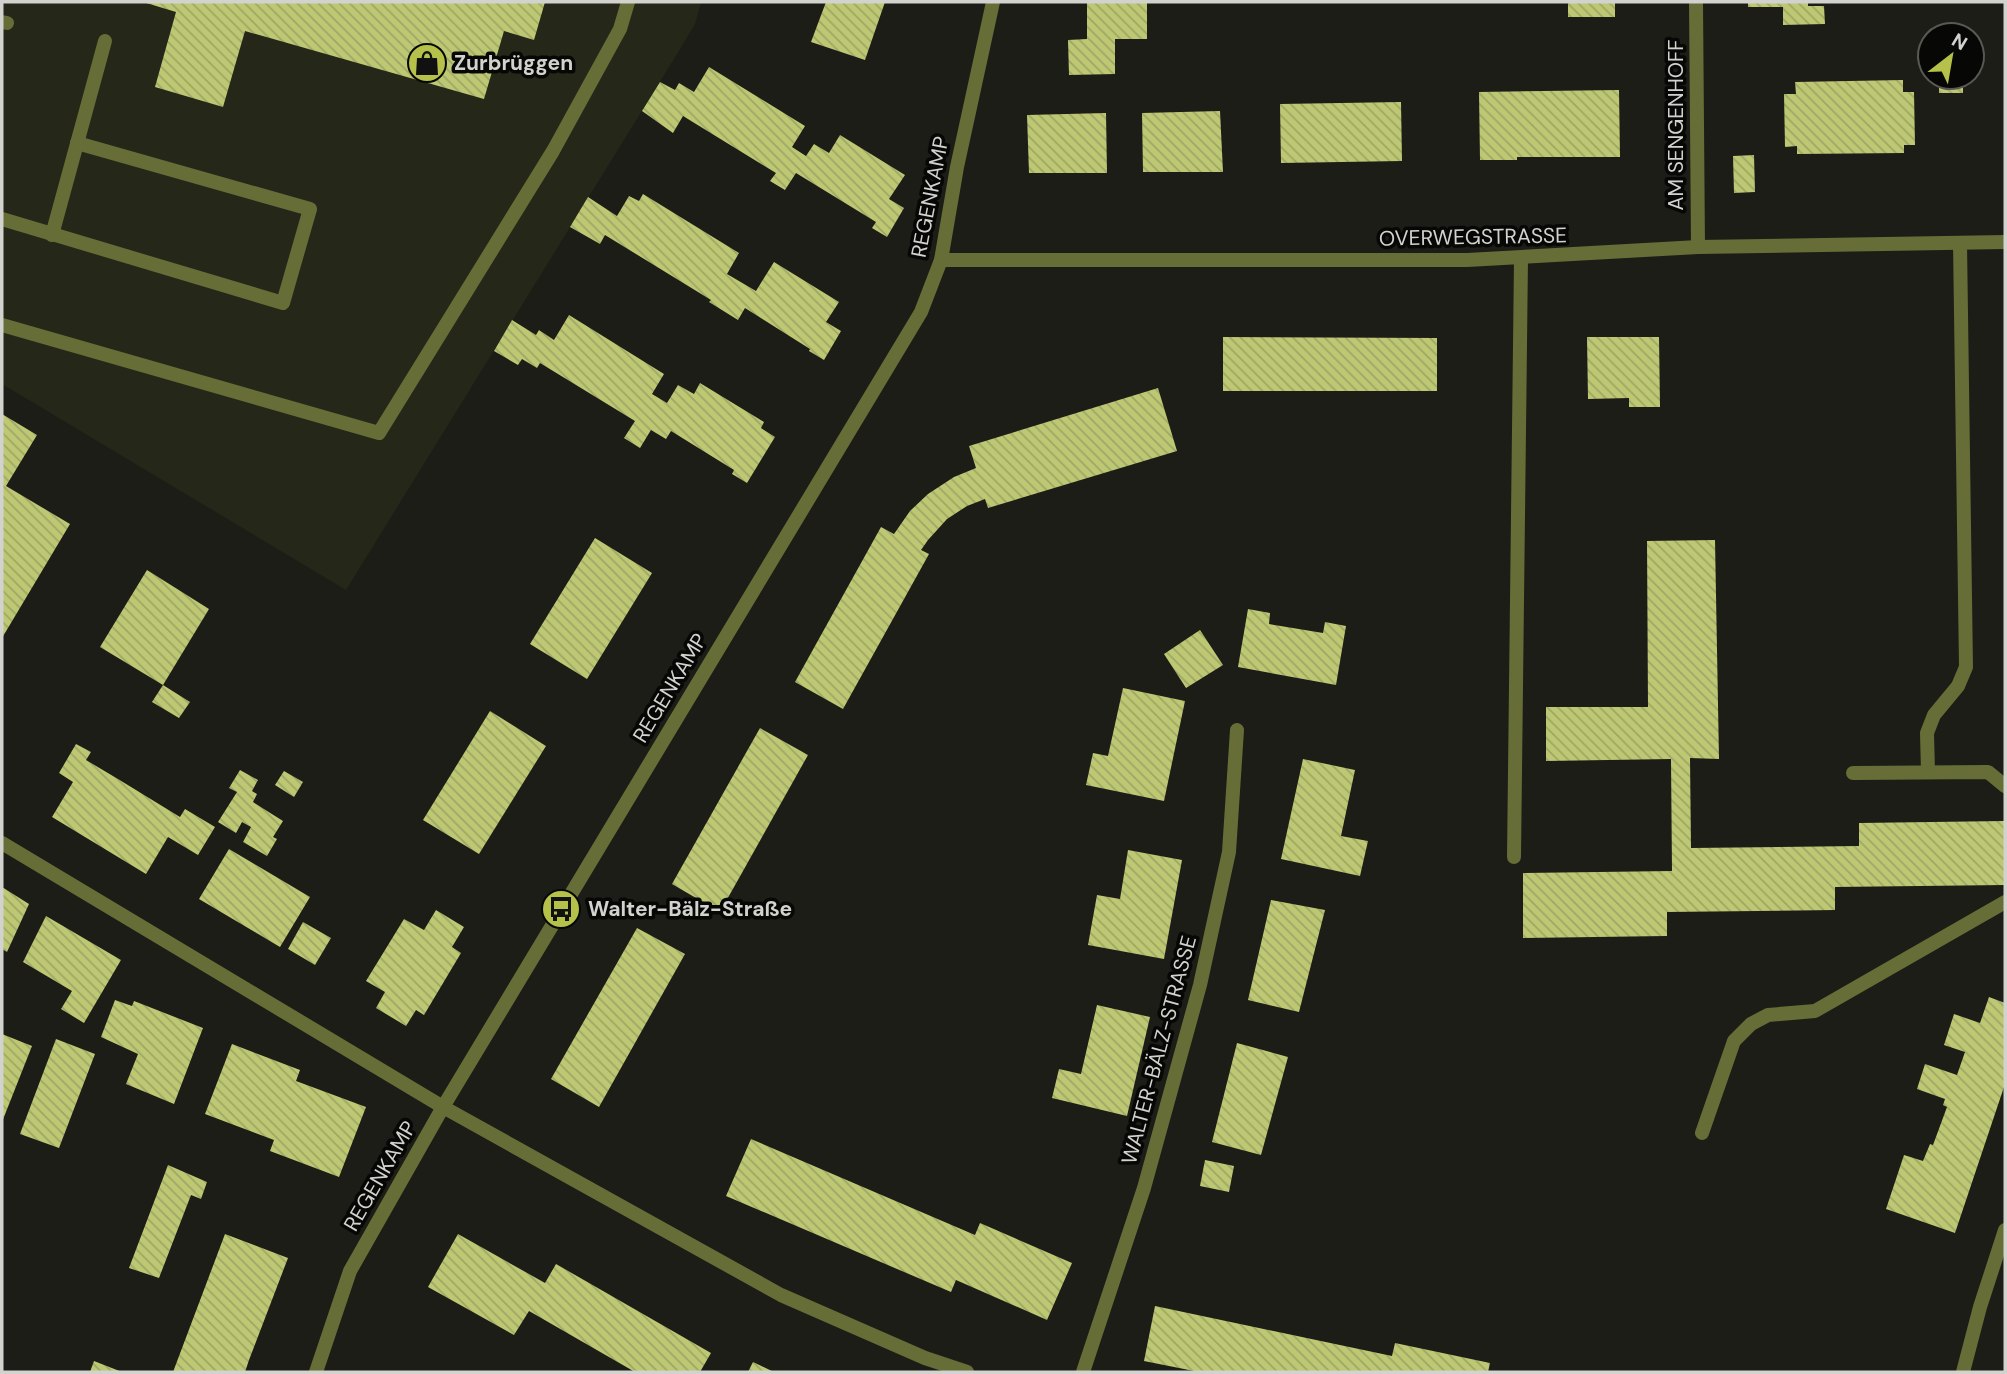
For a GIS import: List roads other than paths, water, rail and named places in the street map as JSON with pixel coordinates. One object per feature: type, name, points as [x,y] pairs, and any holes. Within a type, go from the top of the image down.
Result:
[{"type":"street","points":[[2,325],[379,433],[554,151],[620,29],[628,2]]},
{"type":"street","name":"REGENKAMP","points":[[316,1372],[351,1271],[443,1107],[920,312],[941,260],[957,167],[993,2]]},
{"type":"street","name":"AM SENGENHOFF","points":[[1696,2],[1698,247]]},
{"type":"street","points":[[52,234],[105,41]]},
{"type":"street","points":[[2,219],[283,303],[310,209],[77,143]]},
{"type":"street","name":"OVERWEGSTRASSE","points":[[941,260],[1521,259],[1698,247],[2005,242]]},
{"type":"street","points":[[1928,772],[1927,733],[1934,715],[1958,686],[1966,667],[1960,243]]},
{"type":"street","points":[[1514,857],[1521,259]]},
{"type":"street","name":"WALTER-BÄLZ-STRASSE","points":[[1083,1372],[1148,1176],[1200,985],[1229,852],[1237,730]]},
{"type":"street","points":[[1853,773],[1988,772],[2005,786]]},
{"type":"street","points":[[2,842],[443,1107],[781,1295],[925,1358],[967,1372]]},
{"type":"street","points":[[1702,1133],[1734,1041],[1751,1024],[1768,1015],[1815,1011],[2005,902]]},
{"type":"street","points":[[1963,1372],[1980,1307],[2005,1230]]},
{"type":"place","name":"Zurbrüggen","points":[[427,63]]},
{"type":"place","name":"Walter-Bälz-Straße","points":[[561,909]]}]
